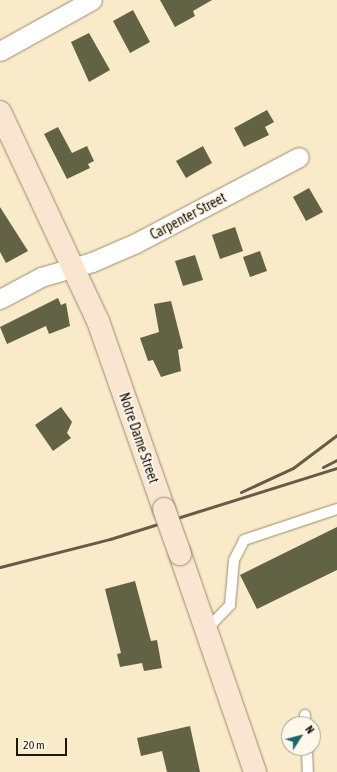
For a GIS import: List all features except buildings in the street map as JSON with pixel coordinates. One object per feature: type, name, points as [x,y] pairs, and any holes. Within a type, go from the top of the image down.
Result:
[{"type":"main road","name":"Notre Dame Street","points":[[0,112],[74,265],[98,321],[255,772]]},
{"type":"street","points":[[0,51],[92,0]]},
{"type":"street","name":"Carpenter Street","points":[[0,299],[41,277],[136,243],[299,157]]},
{"type":"lane","points":[[206,630],[230,605],[234,560],[244,540],[337,509]]},
{"type":"lane","points":[[307,756],[308,772]]},
{"type":"railway","points":[[241,492],[293,468],[337,435]]},
{"type":"railway","points":[[323,467],[337,460]]},
{"type":"railway","points":[[0,567],[110,539],[337,468]]}]
